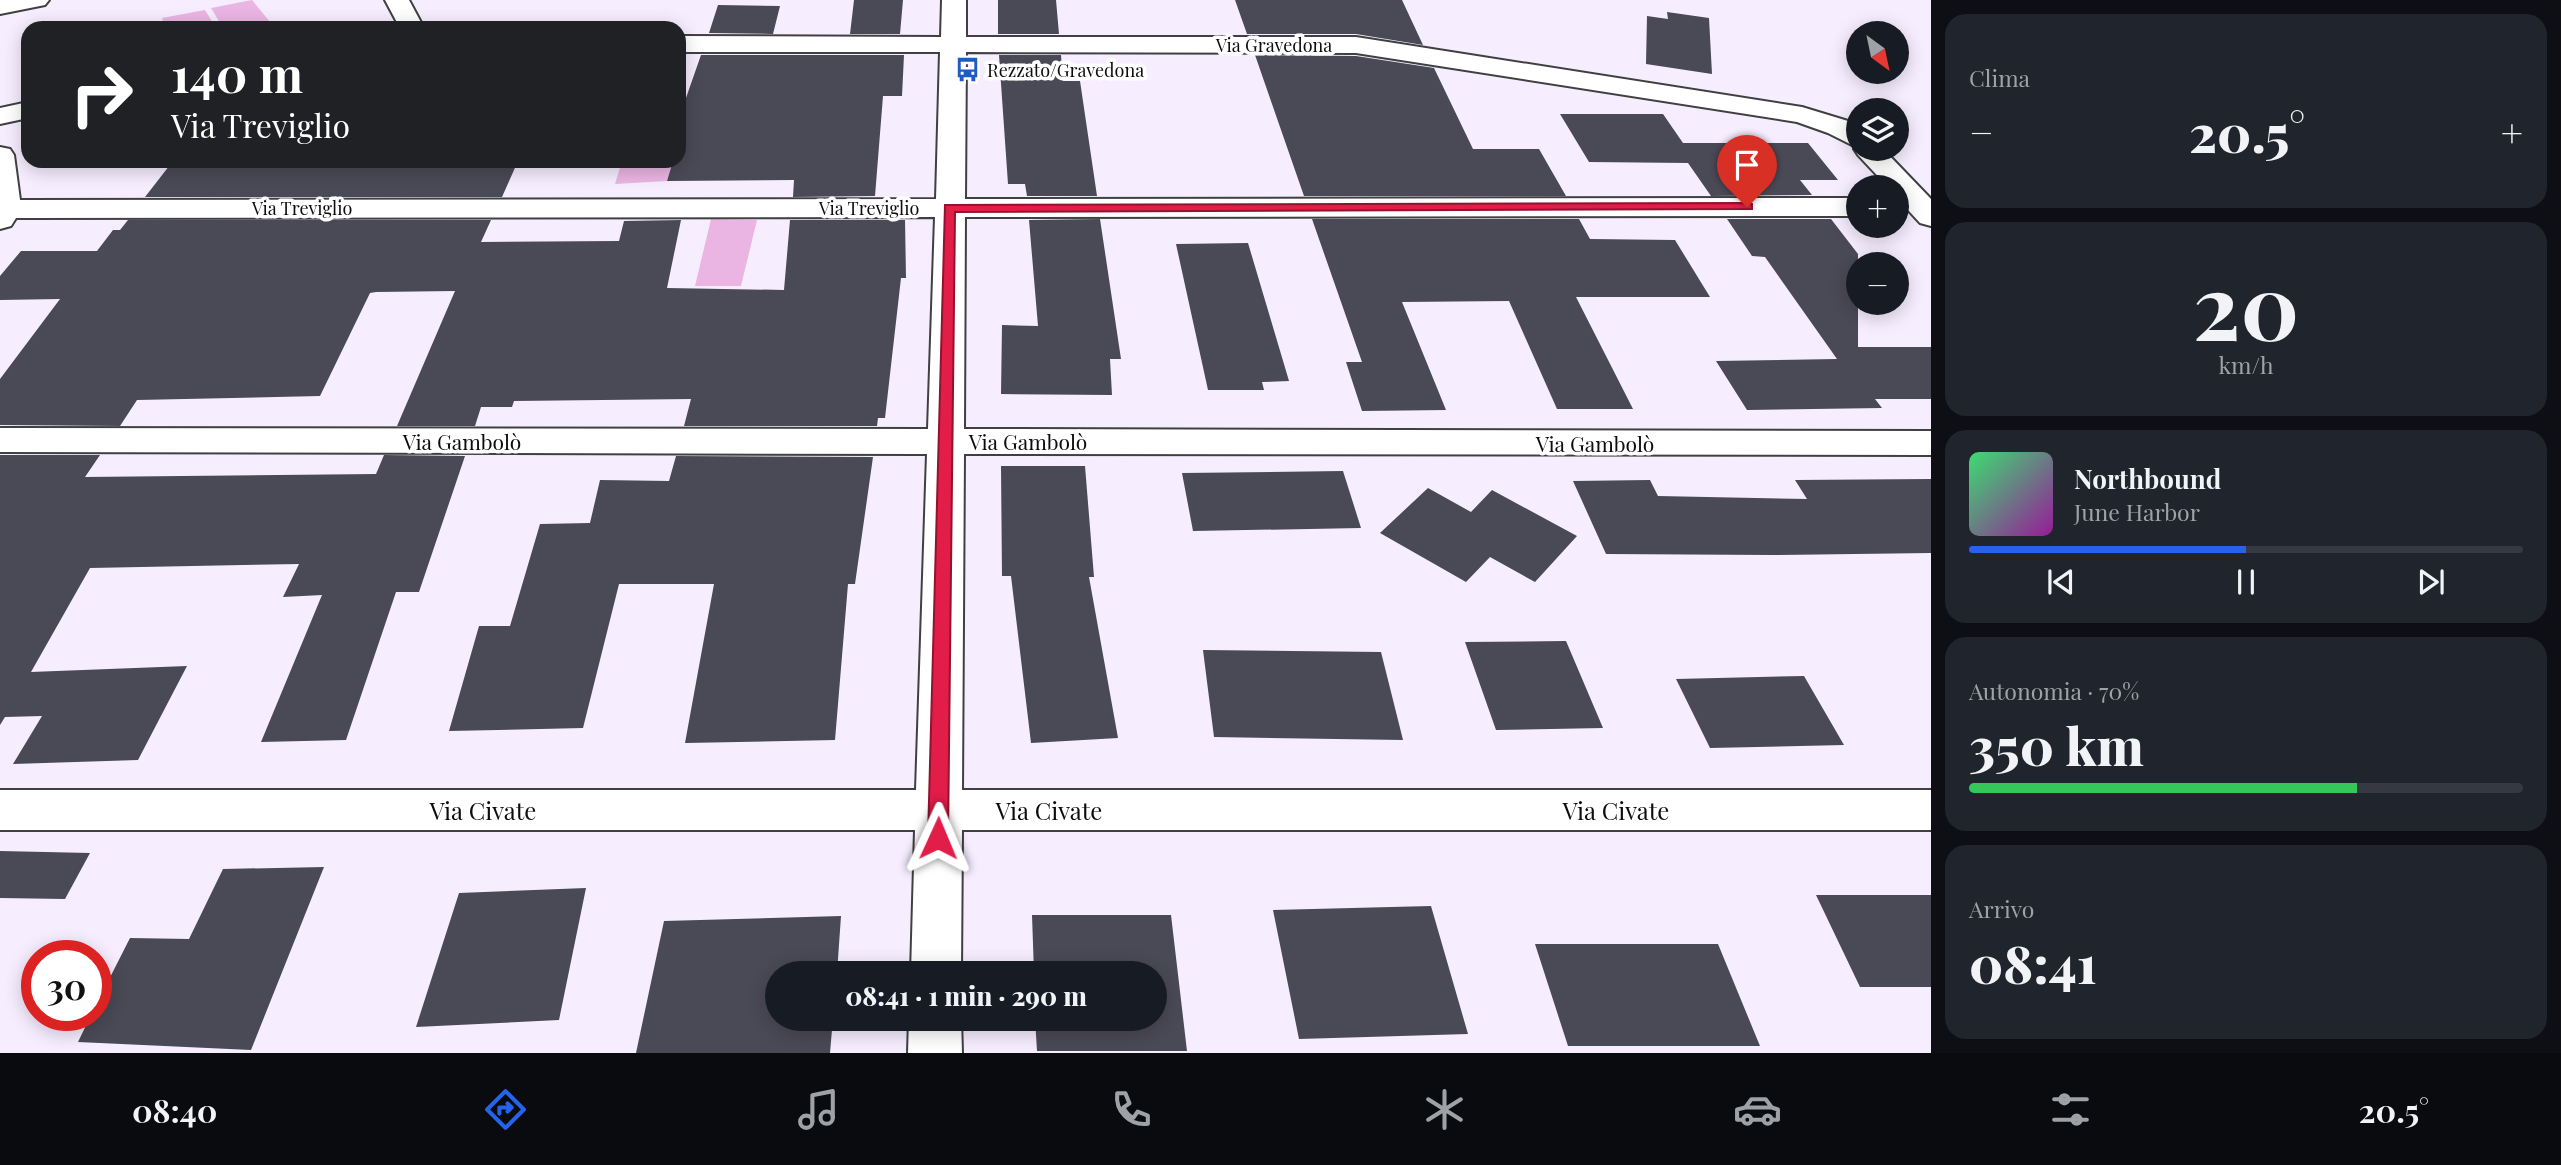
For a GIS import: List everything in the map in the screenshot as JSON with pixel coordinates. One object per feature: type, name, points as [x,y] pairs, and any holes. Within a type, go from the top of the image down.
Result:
[{"type":"street","points":[[0,7],[37,0]]},
{"type":"street","points":[[397,0],[408,21]]},
{"type":"street","points":[[936,961],[954,0]]},
{"type":"street","name":"Via Gravedona","points":[[686,44],[1378,47],[1802,115],[1846,132]]},
{"type":"street","points":[[0,116],[21,112]]},
{"type":"street","points":[[0,155],[3,214]]},
{"type":"street","points":[[1877,161],[1916,210]]},
{"type":"street","name":"Via Treviglio","points":[[3,214],[949,208],[1846,207]]},
{"type":"street","name":"Via Gambolò","points":[[0,440],[1931,443]]},
{"type":"street","name":"Via Civate","points":[[0,810],[1931,810]]},
{"type":"street","points":[[935,1031],[935,1053]]},
{"type":"shaded area","points":[[252,0],[269,21],[219,21],[211,8]]},
{"type":"shaded area","points":[[205,10],[212,21],[163,21],[162,18]]},
{"type":"shaded area","points":[[620,168],[671,168],[667,181],[615,184]]},
{"type":"shaded area","points":[[711,219],[757,220],[741,286],[695,286]]},
{"type":"building","points":[[854,0],[903,0],[900,34],[850,34]]},
{"type":"building","points":[[998,0],[1056,0],[1059,34],[998,34]]},
{"type":"building","points":[[1235,0],[1402,0],[1423,45],[1356,34],[1247,34]]},
{"type":"building","points":[[718,5],[780,6],[773,34],[709,33]]},
{"type":"building","points":[[1667,12],[1709,18],[1712,74],[1646,64],[1647,16],[1668,19]]},
{"type":"building","points":[[701,55],[904,55],[902,96],[883,96],[875,196],[793,197],[794,180],[667,181],[671,168],[686,168],[686,98]]},
{"type":"building","points":[[999,55],[1061,55],[1063,81],[1080,81],[1097,196],[1027,196],[1025,184],[1008,184]]},
{"type":"building","points":[[1255,55],[1356,56],[1434,68],[1473,149],[1539,149],[1566,196],[1304,196]]},
{"type":"building","points":[[1560,114],[1663,114],[1683,143],[1808,143],[1838,180],[1800,180],[1812,195],[1711,196],[1688,163],[1589,162]]},
{"type":"building","points":[[168,168],[515,168],[502,197],[145,197]]},
{"type":"building","points":[[1100,219],[1121,359],[1110,359],[1112,395],[1001,394],[1002,325],[1038,326],[1029,220]]},
{"type":"building","points":[[1312,219],[1579,219],[1590,239],[1675,240],[1710,297],[1576,297],[1633,409],[1557,409],[1509,301],[1402,302],[1446,410],[1362,411],[1346,362],[1362,362]]},
{"type":"building","points":[[1727,219],[1831,219],[1856,252],[1846,252],[1846,315],[1858,315],[1858,347],[1931,347],[1931,399],[1875,399],[1882,408],[1747,410],[1716,361],[1837,359],[1765,257],[1752,256]]},
{"type":"building","points":[[128,220],[491,220],[481,242],[619,241],[624,221],[681,220],[667,288],[784,290],[790,220],[905,220],[906,278],[901,278],[885,418],[878,418],[877,426],[684,426],[691,399],[514,401],[512,407],[481,407],[475,426],[397,426],[455,291],[370,293],[320,396],[137,400],[120,426],[0,425],[0,379],[60,299],[0,300],[0,276],[21,251],[97,251],[113,230],[120,230]]},
{"type":"building","points":[[1248,243],[1289,381],[1262,382],[1264,390],[1208,390],[1176,244]]},
{"type":"building","points":[[0,455],[100,455],[85,477],[376,474],[384,455],[465,456],[419,592],[396,592],[346,740],[261,742],[322,595],[283,597],[299,564],[90,568],[31,672],[187,666],[138,760],[13,764],[42,716],[5,717],[0,725]]},
{"type":"building","points":[[676,456],[873,457],[855,584],[848,584],[835,740],[685,743],[714,584],[619,584],[583,728],[449,731],[479,626],[510,626],[540,524],[590,523],[600,480],[669,481]]},
{"type":"building","points":[[1001,466],[1085,466],[1094,577],[1089,577],[1118,738],[1031,743],[1011,576],[1002,576]]},
{"type":"building","points":[[1343,471],[1361,528],[1193,531],[1182,473]]},
{"type":"building","points":[[1931,479],[1931,553],[1773,555],[1606,554],[1573,481],[1650,480],[1658,496],[1807,499],[1795,480]]},
{"type":"building","points":[[1428,488],[1471,512],[1492,490],[1577,536],[1535,582],[1490,557],[1466,582],[1380,533]]},
{"type":"building","points":[[1566,641],[1603,728],[1496,730],[1465,642]]},
{"type":"building","points":[[1203,650],[1381,652],[1403,740],[1214,737]]},
{"type":"building","points":[[1804,676],[1844,745],[1710,748],[1676,679]]},
{"type":"building","points":[[0,851],[90,853],[65,899],[0,898]]},
{"type":"building","points":[[324,867],[251,1050],[78,1042],[83,1031],[112,1031],[112,973],[130,938],[189,939],[223,869]]},
{"type":"building","points":[[586,888],[559,1020],[416,1027],[459,893]]},
{"type":"building","points":[[1816,895],[1931,895],[1931,987],[1860,987]]},
{"type":"building","points":[[1431,906],[1468,1034],[1299,1039],[1273,910]]},
{"type":"building","points":[[1032,915],[1171,915],[1187,1051],[1037,1051],[1036,1031],[1167,1031],[1167,961],[1034,961]]},
{"type":"building","points":[[841,916],[838,961],[765,961],[765,1031],[832,1031],[830,1053],[636,1053],[664,921]]},
{"type":"building","points":[[1535,944],[1718,944],[1760,1046],[1568,1046]]},
{"type":"place","name":"Rezzato/Gravedona","points":[[967,70]]},
{"type":"route","points":[[938,838],[949,208],[1747,207]]}]
